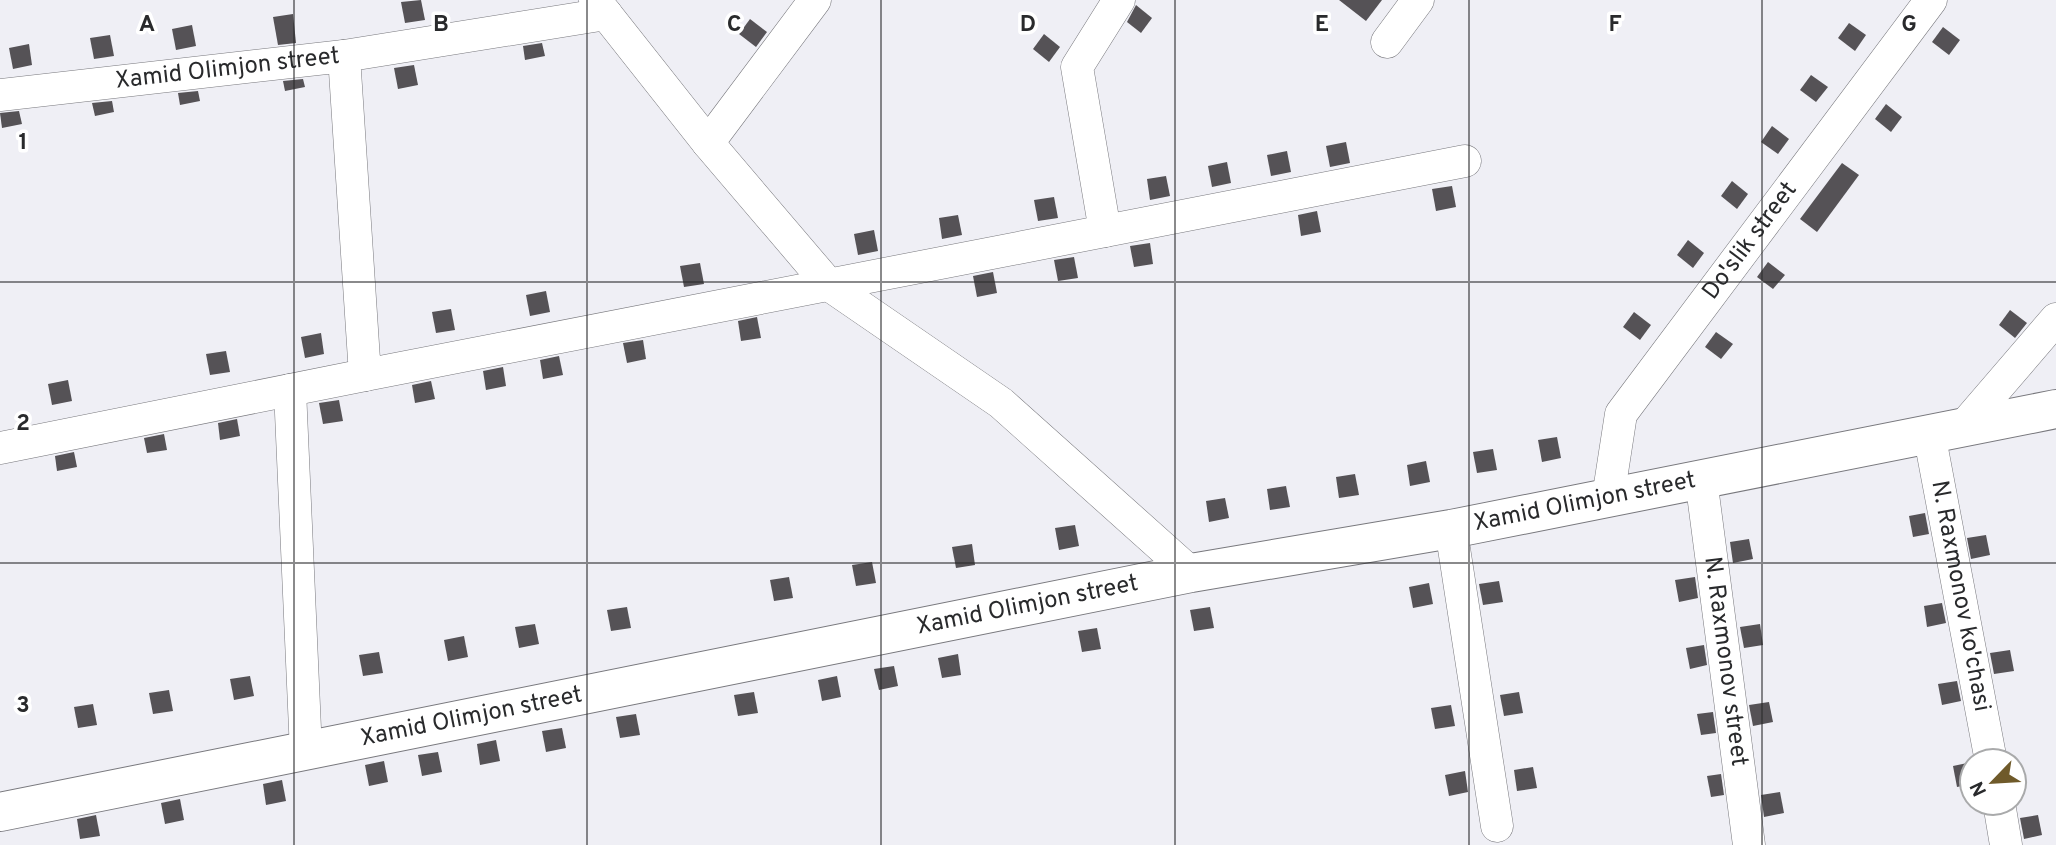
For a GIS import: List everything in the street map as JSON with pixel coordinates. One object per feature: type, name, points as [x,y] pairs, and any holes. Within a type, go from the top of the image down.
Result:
[{"type":"main road","name":"Xamid Olimjon street","points":[[0,812],[1191,573],[1451,528],[2056,409]]},
{"type":"street","points":[[708,143],[816,0]]},
{"type":"street","points":[[1105,231],[1077,67],[1119,0]]},
{"type":"street","points":[[1387,41],[1419,0]]},
{"type":"street","name":"Do'slik street","points":[[1608,498],[1622,414],[1931,0]]},
{"type":"street","points":[[344,55],[601,7],[708,143],[829,285],[1001,403],[1191,573]]},
{"type":"street","name":"Xamid Olimjon street","points":[[0,95],[344,55],[365,375]]},
{"type":"street","points":[[0,447],[1465,161]]},
{"type":"street","points":[[1947,430],[2056,319]]},
{"type":"street","points":[[290,390],[306,752]]},
{"type":"street","name":"N. Raxmonov ko'chasi","points":[[1947,430],[1989,747]]},
{"type":"street","name":"N. Raxmonov street","points":[[1701,479],[1749,845]]},
{"type":"street","points":[[1451,528],[1497,826]]},
{"type":"street","points":[[2001,817],[2007,845]]},
{"type":"building","points":[[421,0],[425,20],[405,23],[401,2]]},
{"type":"building","points":[[1339,0],[1382,0],[1366,21]]},
{"type":"building","points":[[1136,5],[1152,18],[1141,33],[1127,22]]},
{"type":"building","points":[[293,14],[296,43],[278,45],[273,17]]},
{"type":"building","points":[[750,19],[767,32],[756,47],[739,34]]},
{"type":"building","points":[[1849,23],[1866,35],[1855,51],[1838,38]]},
{"type":"building","points":[[192,25],[196,46],[176,50],[172,29]]},
{"type":"building","points":[[1943,27],[1960,40],[1949,55],[1932,42]]},
{"type":"building","points":[[1044,34],[1060,47],[1049,62],[1033,49]]},
{"type":"building","points":[[110,35],[114,56],[94,59],[90,38]]},
{"type":"building","points":[[542,43],[545,56],[525,60],[523,46]]},
{"type":"building","points":[[29,44],[32,65],[13,69],[9,48]]},
{"type":"building","points":[[414,65],[418,85],[398,89],[394,68]]},
{"type":"building","points":[[1811,75],[1828,87],[1816,102],[1800,90]]},
{"type":"building","points":[[303,79],[305,87],[285,91],[283,81]]},
{"type":"building","points":[[198,91],[200,101],[180,105],[178,93]]},
{"type":"building","points":[[112,101],[114,112],[95,116],[92,103]]},
{"type":"building","points":[[1886,104],[1902,117],[1891,132],[1875,119]]},
{"type":"building","points":[[19,111],[22,124],[2,128],[0,113]]},
{"type":"building","points":[[1772,126],[1789,139],[1778,154],[1761,142]]},
{"type":"building","points":[[1346,142],[1350,163],[1330,167],[1326,146]]},
{"type":"building","points":[[1287,151],[1291,172],[1271,176],[1267,155]]},
{"type":"building","points":[[1227,162],[1231,183],[1212,187],[1208,166]]},
{"type":"building","points":[[1842,163],[1859,175],[1817,232],[1800,219]]},
{"type":"building","points":[[1166,176],[1170,196],[1150,200],[1147,179]]},
{"type":"building","points":[[1732,181],[1748,194],[1737,209],[1721,196]]},
{"type":"building","points":[[1452,186],[1456,207],[1436,211],[1432,189]]},
{"type":"building","points":[[1054,197],[1058,218],[1038,221],[1034,200]]},
{"type":"building","points":[[1317,211],[1321,232],[1301,236],[1298,215]]},
{"type":"building","points":[[958,215],[962,235],[942,239],[939,218]]},
{"type":"building","points":[[874,230],[878,251],[858,255],[854,234]]},
{"type":"building","points":[[1688,240],[1704,253],[1693,268],[1677,255]]},
{"type":"building","points":[[1150,243],[1153,264],[1134,267],[1130,246]]},
{"type":"building","points":[[1074,257],[1078,278],[1058,281],[1054,260]]},
{"type":"building","points":[[1768,262],[1785,275],[1773,289],[1757,277]]},
{"type":"building","points":[[700,263],[704,284],[684,287],[680,266]]},
{"type":"building","points":[[993,272],[997,293],[977,297],[973,276]]},
{"type":"building","points":[[546,291],[550,312],[530,316],[526,295]]},
{"type":"building","points":[[451,309],[455,330],[436,333],[432,312]]},
{"type":"building","points":[[2010,310],[2027,323],[2015,338],[1999,325]]},
{"type":"building","points":[[1634,312],[1651,325],[1640,340],[1623,327]]},
{"type":"building","points":[[757,317],[761,338],[741,341],[738,321]]},
{"type":"building","points":[[1716,332],[1733,344],[1721,359],[1705,347]]},
{"type":"building","points":[[321,333],[324,354],[305,358],[301,337]]},
{"type":"building","points":[[643,340],[646,359],[627,363],[623,343]]},
{"type":"building","points":[[226,351],[230,372],[210,375],[206,354]]},
{"type":"building","points":[[559,356],[563,375],[543,379],[540,360]]},
{"type":"building","points":[[503,367],[506,386],[486,390],[483,371]]},
{"type":"building","points":[[68,380],[72,401],[52,405],[48,384]]},
{"type":"building","points":[[431,381],[435,399],[415,403],[412,385]]},
{"type":"building","points":[[339,400],[343,421],[323,424],[319,403]]},
{"type":"building","points":[[237,419],[240,436],[220,440],[218,423]]},
{"type":"building","points":[[164,434],[167,450],[147,453],[144,438]]},
{"type":"building","points":[[1557,437],[1561,458],[1542,462],[1538,440]]},
{"type":"building","points":[[1493,449],[1497,470],[1477,473],[1473,452]]},
{"type":"building","points":[[74,452],[77,467],[57,471],[55,456]]},
{"type":"building","points":[[1426,461],[1430,482],[1410,486],[1407,465]]},
{"type":"building","points":[[1355,474],[1359,495],[1339,498],[1336,477]]},
{"type":"building","points":[[1286,486],[1290,507],[1270,510],[1267,489]]},
{"type":"building","points":[[1225,498],[1229,518],[1209,522],[1206,501]]},
{"type":"building","points":[[1925,513],[1929,534],[1913,537],[1909,516]]},
{"type":"building","points":[[1075,525],[1079,546],[1059,550],[1055,528]]},
{"type":"building","points":[[1986,535],[1990,555],[1971,559],[1967,538]]},
{"type":"building","points":[[1749,539],[1753,559],[1733,563],[1730,542]]},
{"type":"building","points":[[972,544],[975,565],[956,568],[952,547]]},
{"type":"building","points":[[872,562],[876,583],[856,586],[852,565]]},
{"type":"building","points":[[789,577],[793,598],[774,601],[770,580]]},
{"type":"building","points":[[1695,577],[1698,598],[1679,602],[1675,580]]},
{"type":"building","points":[[1499,581],[1503,602],[1483,605],[1479,584]]},
{"type":"building","points":[[1429,583],[1433,604],[1413,608],[1409,587]]},
{"type":"building","points":[[1942,603],[1946,623],[1927,627],[1924,606]]},
{"type":"building","points":[[627,607],[631,628],[611,631],[607,610]]},
{"type":"building","points":[[1210,607],[1214,628],[1194,631],[1190,610]]},
{"type":"building","points":[[535,624],[539,644],[519,648],[515,627]]},
{"type":"building","points":[[1760,624],[1763,645],[1744,648],[1740,627]]},
{"type":"building","points":[[1097,628],[1101,649],[1082,652],[1078,631]]},
{"type":"building","points":[[464,636],[468,657],[448,661],[444,640]]},
{"type":"building","points":[[1704,645],[1707,665],[1690,669],[1686,648]]},
{"type":"building","points":[[2010,650],[2014,671],[1994,674],[1990,653]]},
{"type":"building","points":[[379,652],[383,673],[363,676],[359,655]]},
{"type":"building","points":[[958,654],[961,675],[942,678],[938,658]]},
{"type":"building","points":[[894,666],[898,686],[879,690],[874,669]]},
{"type":"building","points":[[250,676],[254,696],[234,700],[230,679]]},
{"type":"building","points":[[837,676],[841,697],[822,701],[818,680]]},
{"type":"building","points":[[1957,681],[1961,701],[1942,705],[1938,684]]},
{"type":"building","points":[[169,690],[173,711],[153,714],[149,693]]},
{"type":"building","points":[[754,692],[758,713],[738,716],[734,695]]},
{"type":"building","points":[[1519,692],[1523,713],[1504,716],[1500,695]]},
{"type":"building","points":[[1769,702],[1773,722],[1753,726],[1749,705]]},
{"type":"building","points":[[93,704],[97,725],[78,728],[74,707]]},
{"type":"building","points":[[1451,705],[1455,726],[1435,729],[1431,708]]},
{"type":"building","points":[[1713,712],[1716,733],[1701,735],[1697,714]]},
{"type":"building","points":[[636,714],[640,735],[620,738],[616,717]]},
{"type":"building","points":[[562,728],[566,748],[546,752],[542,731]]},
{"type":"building","points":[[496,740],[500,761],[480,765],[477,744]]},
{"type":"building","points":[[438,752],[442,772],[422,776],[418,755]]},
{"type":"building","points":[[384,761],[388,782],[369,786],[365,765]]},
{"type":"building","points":[[1958,765],[1958,787],[1957,787],[1953,766]]},
{"type":"building","points":[[1533,767],[1537,788],[1517,791],[1514,770]]},
{"type":"building","points":[[1465,771],[1468,792],[1449,796],[1445,775]]},
{"type":"building","points":[[1721,774],[1724,795],[1711,797],[1707,776]]},
{"type":"building","points":[[282,780],[286,801],[266,805],[263,784]]},
{"type":"building","points":[[1780,792],[1784,813],[1764,817],[1761,795]]},
{"type":"building","points":[[180,799],[184,820],[165,824],[161,803]]},
{"type":"building","points":[[96,815],[100,836],[80,839],[77,819]]},
{"type":"building","points":[[2038,815],[2042,835],[2024,839],[2020,818]]}]
